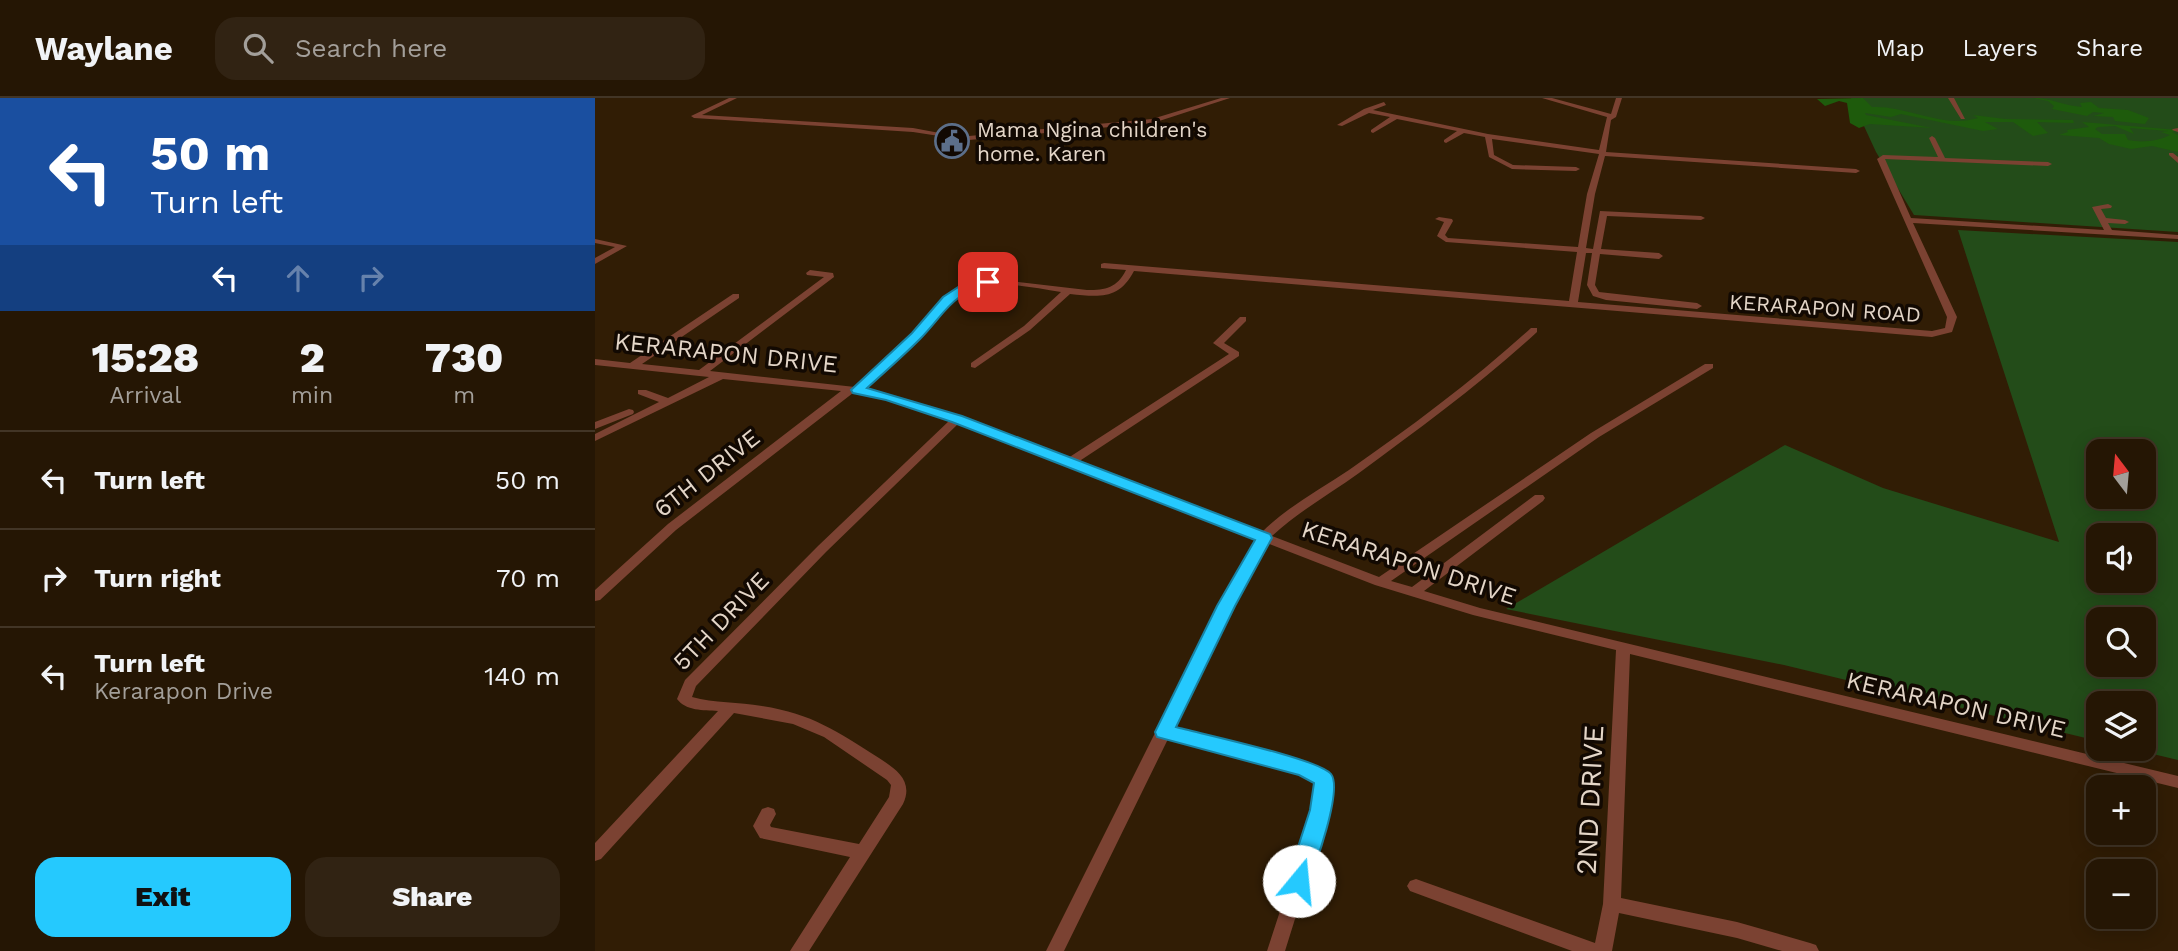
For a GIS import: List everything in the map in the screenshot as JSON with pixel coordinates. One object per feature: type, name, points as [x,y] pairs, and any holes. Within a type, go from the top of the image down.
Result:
[{"type":"street","points":[[734,98],[694,116],[913,130],[943,135],[942,139],[947,140],[1153,121],[1227,98]]},
{"type":"street","points":[[1545,98],[1613,117]]},
{"type":"street","points":[[1104,266],[1573,306],[1591,194],[1608,119],[1613,117],[1619,98]]},
{"type":"street","points":[[1951,98],[1963,118]]},
{"type":"street","points":[[1340,125],[1384,104]]},
{"type":"street","points":[[1367,111],[1488,136],[1602,153],[1856,172]]},
{"type":"street","points":[[1373,131],[1395,117]]},
{"type":"street","points":[[1446,141],[1463,131]]},
{"type":"street","points":[[1488,136],[1492,156],[1508,166],[1576,169]]},
{"type":"street","points":[[1932,138],[1942,159]]},
{"type":"street","points":[[2171,154],[2178,161]]},
{"type":"street","points":[[2049,164],[1890,156],[1881,159],[1908,220],[2178,237]]},
{"type":"street","points":[[2108,206],[2096,206],[2109,232]]},
{"type":"street","points":[[1697,306],[1613,298],[1596,293],[1591,285],[1603,213],[1701,218]]},
{"type":"street","points":[[1439,219],[1449,221],[1441,236],[1446,240],[1659,256]]},
{"type":"street","name":"KERARAPON ROAD","points":[[1573,306],[1932,334],[1945,332],[1951,327],[1952,317],[1908,220]]},
{"type":"street","points":[[2102,220],[2125,222]]},
{"type":"street","points":[[595,242],[623,246],[595,261]]},
{"type":"street","name":"6TH DRIVE","points":[[595,597],[672,527],[854,390],[916,335],[936,310],[965,287],[988,282],[1069,290],[1115,290],[1131,269]]},
{"type":"street","points":[[701,373],[830,277],[810,273]]},
{"type":"street","points":[[975,365],[1027,328],[1069,290]]},
{"type":"street","points":[[632,366],[736,296]]},
{"type":"street","points":[[1069,463],[1236,354],[1218,343],[1243,319]]},
{"type":"street","points":[[1055,951],[1226,606],[1264,538],[1303,504],[1353,472],[1498,363],[1534,330]]},
{"type":"street","name":"KERARAPON DRIVE","points":[[596,363],[854,390],[889,397],[957,419],[1380,582],[1488,615],[1623,650],[2178,782]]},
{"type":"street","points":[[1380,582],[1595,435],[1709,366]]},
{"type":"street","points":[[595,438],[722,375]]},
{"type":"street","points":[[642,392],[669,402]]},
{"type":"street","points":[[595,426],[629,412]]},
{"type":"street","name":"5TH DRIVE","points":[[799,951],[900,790],[895,778],[819,728],[785,716],[691,704],[684,699],[684,695],[690,684],[822,549],[957,419]]},
{"type":"street","points":[[1414,592],[1539,498]]},
{"type":"street","name":"2ND DRIVE","points":[[1602,951],[1612,904],[1623,650]]},
{"type":"street","points":[[595,854],[731,707]]},
{"type":"street","points":[[1164,732],[1302,768],[1317,773],[1324,779],[1326,787],[1321,810],[1276,951]]},
{"type":"street","points":[[768,814],[761,826],[766,833],[862,852]]},
{"type":"street","points":[[1416,886],[1594,951]]},
{"type":"street","points":[[1612,904],[1737,930],[1810,951]]},
{"type":"green space","points":[[1851,98],[2178,98],[2178,232],[1914,215],[1876,152]]},
{"type":"green space","points":[[1863,98],[1872,107],[1898,109],[1951,121],[1978,118],[1973,115],[2005,119],[2073,120],[2074,123],[2037,122],[2048,133],[2033,136],[2013,122],[1985,122],[1998,129],[1983,131],[1901,114],[1891,117],[1865,113],[1932,128],[1870,124],[1859,128],[1850,123],[1847,103],[1839,101],[1825,106],[1817,99]]},
{"type":"green space","points":[[2033,98],[2082,107],[2080,103],[2091,102],[2099,108],[2128,110],[2149,118],[2145,124],[2115,121],[2113,117],[2093,116],[2104,113],[2093,112],[2087,116],[2052,109],[2054,106],[2048,101]]},
{"type":"green space","points":[[2082,122],[2178,130],[2172,132],[2178,135],[2178,152],[2152,146],[2131,149],[2109,144],[2099,138],[2059,135],[2068,132],[2067,130],[2089,127]],"holes":[[[2115,126],[2134,134],[2130,128],[2168,131],[2161,132],[2170,135],[2156,140],[2133,141],[2128,140],[2125,134],[2102,134],[2095,129]]]},
{"type":"green space","points":[[1958,230],[2178,242],[2178,760],[2156,755],[2156,691],[2086,691],[2086,738],[1784,665],[1506,609],[1785,445],[1883,488],[2059,542]]},
{"type":"place","name":"Mama Ngina children's home. Karen","points":[[952,141]]},
{"type":"route","points":[[988,282],[970,285],[948,299],[883,368],[857,390],[889,397],[957,419],[1264,538],[1226,606],[1164,732],[1302,768],[1317,773],[1324,779],[1326,787],[1321,810],[1299,881]]}]
